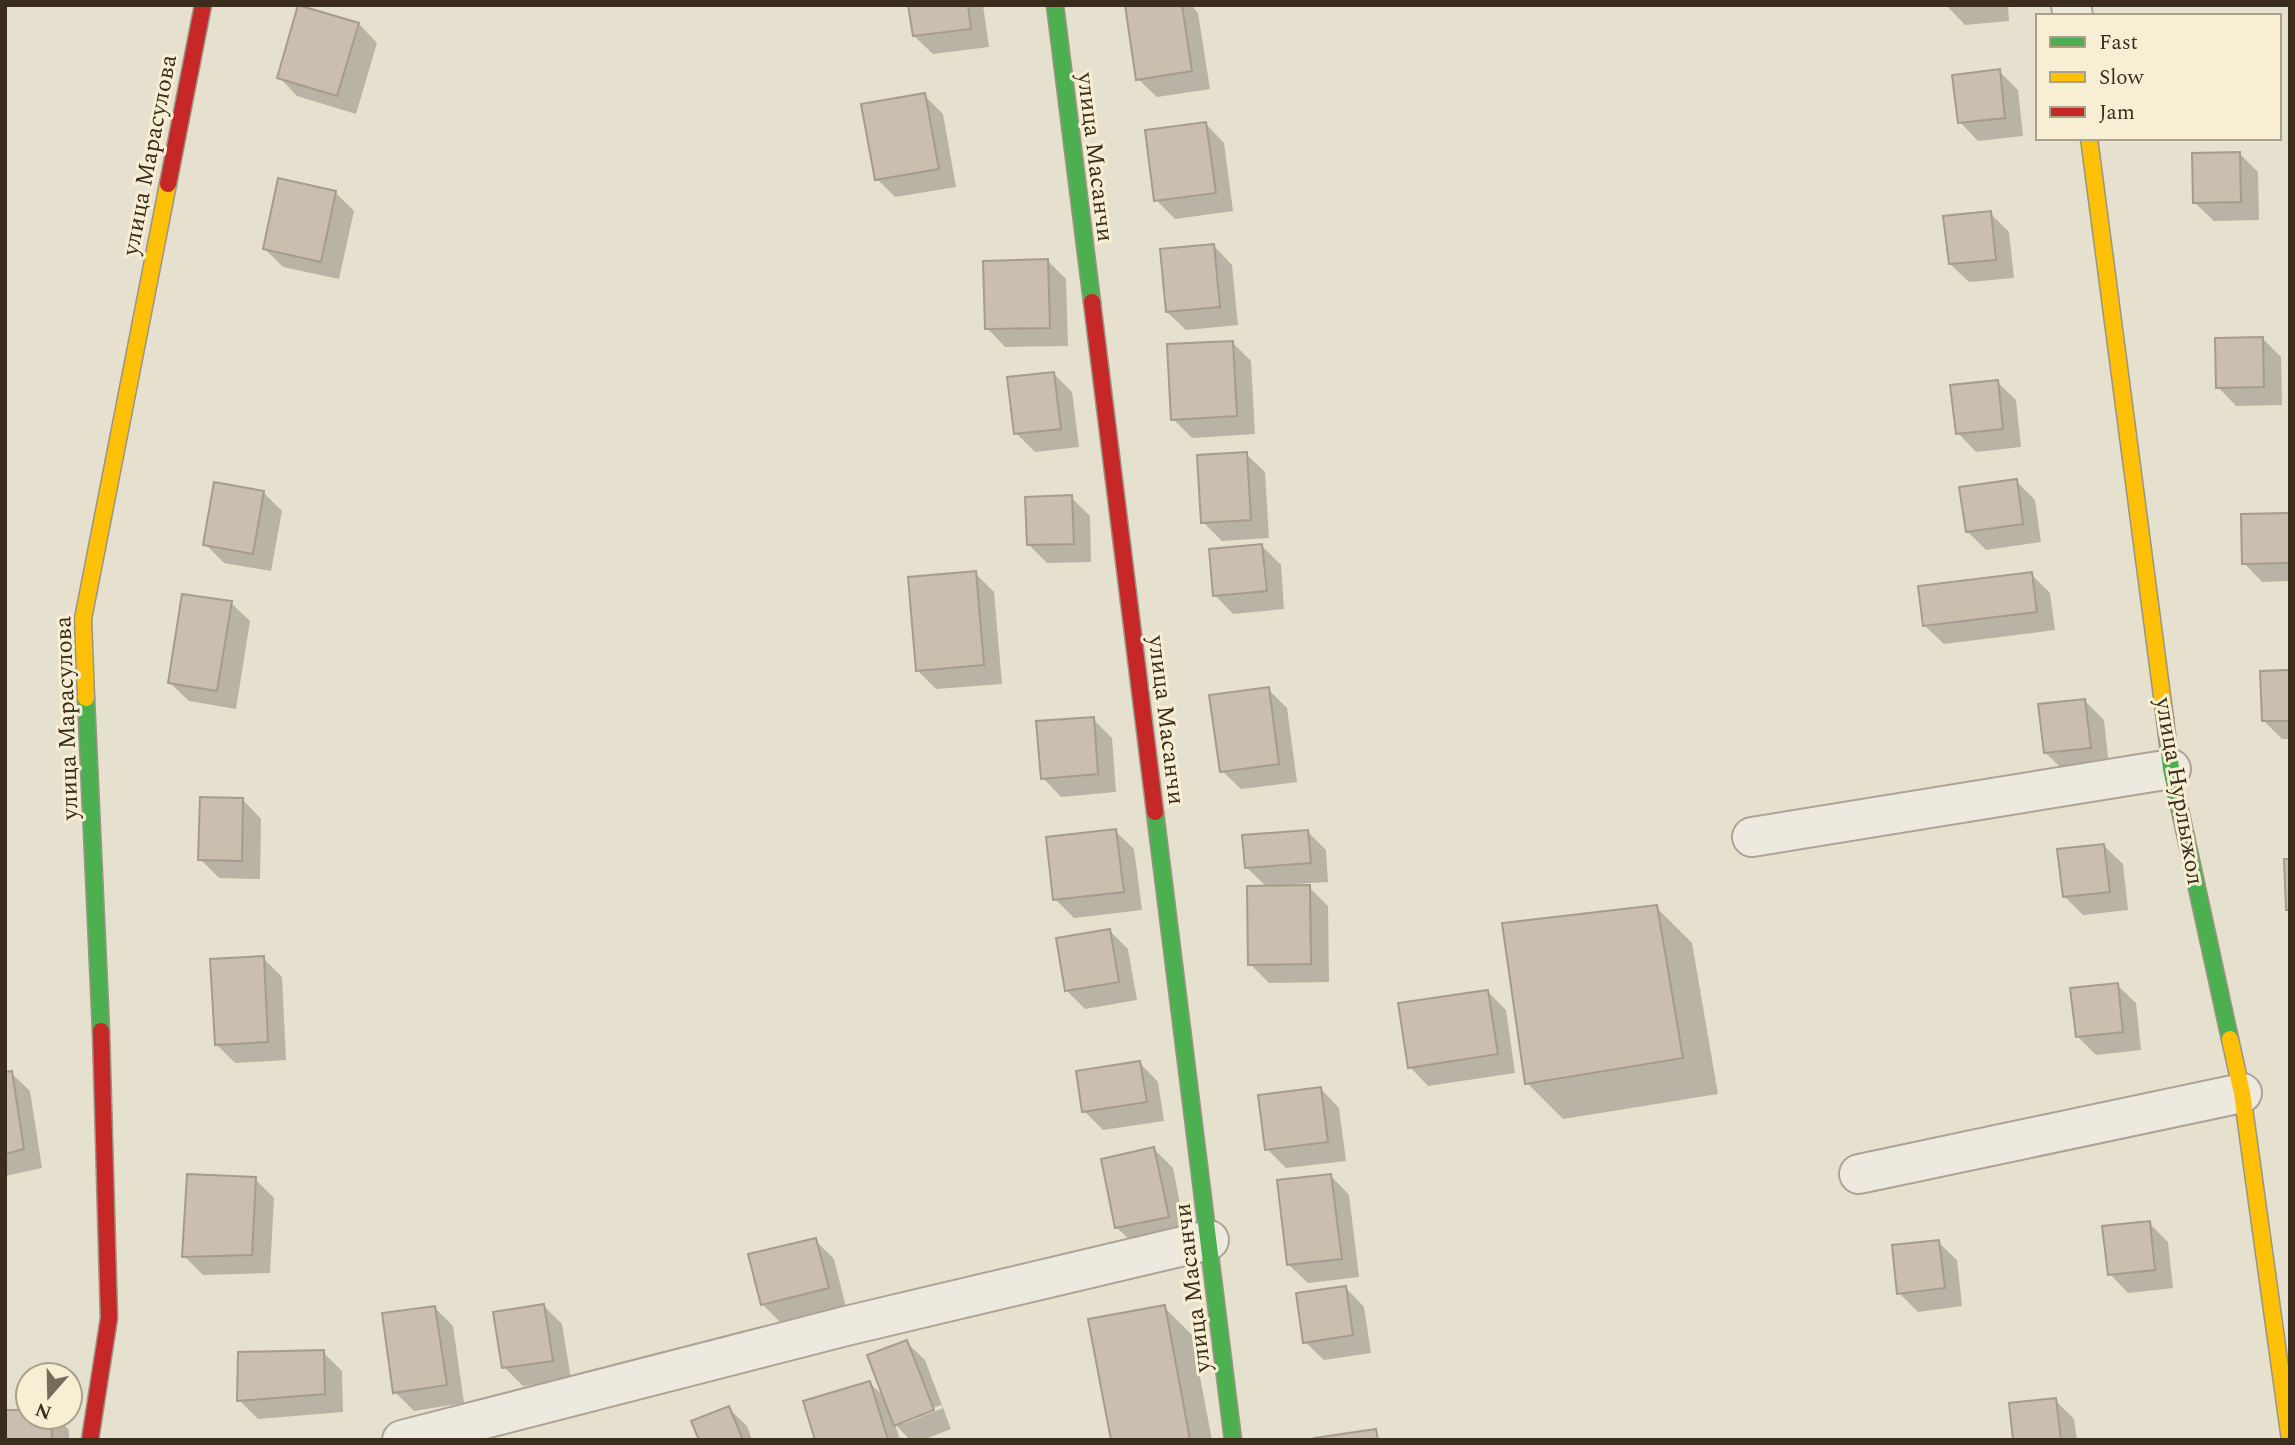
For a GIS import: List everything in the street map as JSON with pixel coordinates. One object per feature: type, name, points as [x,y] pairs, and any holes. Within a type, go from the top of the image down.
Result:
[{"type":"street","name":"улица Марасулова","points":[[90,1440],[109,1318],[104,1101],[83,619],[203,5]]},
{"type":"street","name":"улица Масанчи","points":[[1055,5],[1233,1440]]},
{"type":"street","name":"улица Нурлыжол","points":[[2089,140],[2171,769],[2242,1093],[2290,1440]]},
{"type":"street","points":[[1752,837],[2171,769]]},
{"type":"street","points":[[1859,1174],[2242,1093]]},
{"type":"street","points":[[402,1440],[846,1325],[1209,1240]]},
{"type":"building","points":[[298,5],[359,23],[337,96],[277,78]]},
{"type":"building","points":[[908,5],[968,5],[971,29],[913,36]]},
{"type":"building","points":[[1125,5],[1182,5],[1192,71],[1136,80]]},
{"type":"building","points":[[2000,69],[2005,118],[1958,123],[1952,75]]},
{"type":"building","points":[[925,93],[939,169],[875,180],[861,104]]},
{"type":"building","points":[[1206,122],[1216,193],[1154,201],[1145,130]]},
{"type":"building","points":[[2240,152],[2241,202],[2193,203],[2192,153]]},
{"type":"building","points":[[278,178],[336,191],[321,262],[263,249]]},
{"type":"building","points":[[1991,211],[1996,260],[1949,264],[1943,216]]},
{"type":"building","points":[[1214,244],[1220,307],[1166,312],[1160,249]]},
{"type":"building","points":[[1048,259],[1050,328],[985,329],[983,261]]},
{"type":"building","points":[[2263,337],[2264,387],[2216,388],[2215,338]]},
{"type":"building","points":[[1233,341],[1237,416],[1171,420],[1167,344]]},
{"type":"building","points":[[1054,372],[1061,429],[1014,434],[1007,377]]},
{"type":"building","points":[[1998,380],[2003,429],[1956,434],[1950,385]]},
{"type":"building","points":[[1247,452],[1251,520],[1201,523],[1197,455]]},
{"type":"building","points":[[2017,479],[2023,524],[1966,532],[1959,487]]},
{"type":"building","points":[[214,482],[264,491],[253,554],[203,545]]},
{"type":"building","points":[[1072,495],[1074,544],[1027,545],[1025,497]]},
{"type":"building","points":[[2289,513],[2290,563],[2242,564],[2241,514]]},
{"type":"building","points":[[1262,544],[1267,591],[1213,596],[1209,549]]},
{"type":"building","points":[[976,571],[984,665],[916,671],[908,577]]},
{"type":"building","points":[[2032,572],[2037,612],[1923,626],[1918,586]]},
{"type":"building","points":[[182,594],[232,601],[217,691],[168,683]]},
{"type":"building","points":[[2290,670],[2290,721],[2262,721],[2260,671]]},
{"type":"building","points":[[1269,687],[1279,764],[1220,772],[1209,695]]},
{"type":"building","points":[[2085,699],[2091,748],[2044,753],[2038,704]]},
{"type":"building","points":[[1094,717],[1098,774],[1041,779],[1036,721]]},
{"type":"building","points":[[200,797],[243,798],[242,861],[198,860]]},
{"type":"building","points":[[1116,829],[1124,892],[1053,900],[1046,837]]},
{"type":"building","points":[[1308,830],[1311,863],[1245,868],[1242,835]]},
{"type":"building","points":[[2104,844],[2110,892],[2063,897],[2057,849]]},
{"type":"building","points":[[2284,859],[2290,859],[2290,910],[2286,910]]},
{"type":"building","points":[[1310,885],[1311,964],[1248,965],[1247,886]]},
{"type":"building","points":[[1657,905],[1683,1058],[1525,1084],[1502,923]]},
{"type":"building","points":[[1110,929],[1119,982],[1065,991],[1056,938]]},
{"type":"building","points":[[264,956],[268,1042],[215,1045],[210,959]]},
{"type":"building","points":[[2118,983],[2123,1032],[2076,1037],[2070,988]]},
{"type":"building","points":[[1488,990],[1498,1054],[1408,1068],[1398,1003]]},
{"type":"building","points":[[1140,1061],[1147,1102],[1082,1112],[1076,1071]]},
{"type":"building","points":[[12,1071],[24,1149],[5,1154],[5,1072]]},
{"type":"building","points":[[1321,1087],[1328,1142],[1265,1150],[1258,1095]]},
{"type":"building","points":[[1154,1147],[1169,1217],[1115,1228],[1101,1159]]},
{"type":"building","points":[[187,1174],[256,1177],[252,1255],[182,1257]]},
{"type":"building","points":[[1331,1174],[1342,1259],[1287,1265],[1277,1180]]},
{"type":"building","points":[[2150,1221],[2155,1270],[2108,1275],[2102,1226]]},
{"type":"building","points":[[816,1238],[829,1288],[761,1305],[748,1254]]},
{"type":"building","points":[[1939,1240],[1945,1288],[1897,1294],[1892,1245]]},
{"type":"building","points":[[1346,1286],[1353,1335],[1303,1343],[1296,1293]]},
{"type":"building","points":[[544,1304],[553,1361],[502,1368],[493,1312]]},
{"type":"building","points":[[1165,1305],[1190,1440],[1111,1440],[1088,1319]]},
{"type":"building","points":[[435,1306],[447,1385],[393,1393],[382,1313]]},
{"type":"building","points":[[907,1340],[934,1410],[894,1426],[867,1355]]},
{"type":"building","points":[[324,1350],[325,1394],[237,1401],[238,1352]]},
{"type":"building","points":[[870,1381],[888,1440],[815,1440],[803,1401]]},
{"type":"building","points":[[2056,1398],[2061,1440],[2013,1440],[2009,1403]]},
{"type":"building","points":[[729,1406],[743,1440],[699,1440],[691,1421]]},
{"type":"building","points":[[5,1410],[14,1410],[14,1431],[52,1431],[52,1440],[5,1440]]},
{"type":"building","points":[[1376,1429],[1378,1440],[1314,1440],[1314,1438]]},
{"type":"traffic: fast","points":[[1055,5],[1092,302]]},
{"type":"traffic: fast","points":[[86,698],[101,1031]]},
{"type":"traffic: fast","points":[[2165,719],[2171,769],[2230,1039]]},
{"type":"traffic: fast","points":[[1155,812],[1233,1440]]},
{"type":"traffic: slow","points":[[2089,140],[2165,719]]},
{"type":"traffic: slow","points":[[86,698],[83,619],[168,184]]},
{"type":"traffic: slow","points":[[2230,1039],[2242,1093],[2290,1440]]},
{"type":"traffic: jam","points":[[168,184],[203,5]]},
{"type":"traffic: jam","points":[[1092,302],[1155,812]]},
{"type":"traffic: jam","points":[[90,1440],[109,1318],[101,1031]]}]
